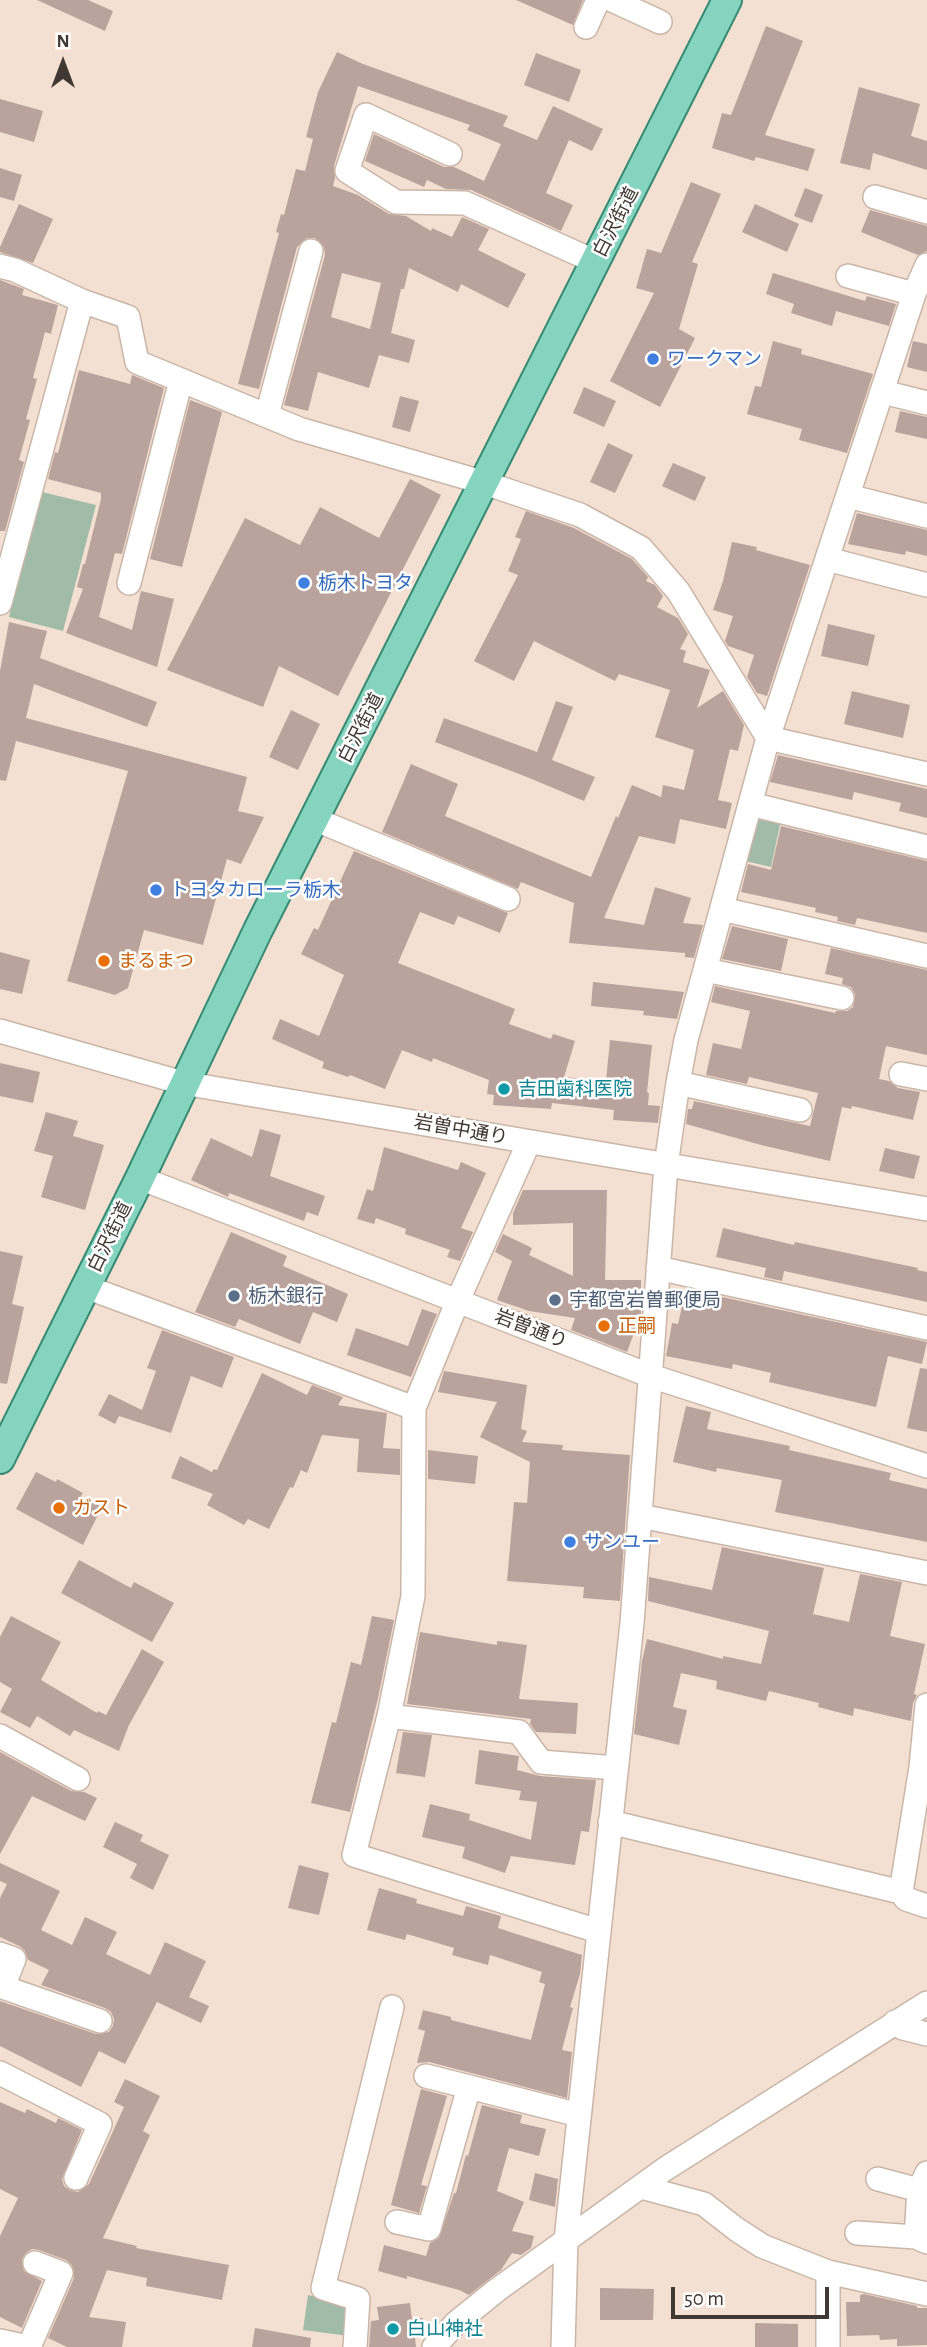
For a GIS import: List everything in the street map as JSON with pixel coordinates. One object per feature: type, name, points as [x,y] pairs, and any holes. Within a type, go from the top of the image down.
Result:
[{"type":"main road","name":"白沢街道","points":[[4,1443],[86,1287],[314,819],[727,0]]},
{"type":"street","points":[[586,27],[598,0]]},
{"type":"street","points":[[612,0],[660,22]]},
{"type":"street","points":[[450,154],[366,116],[347,171],[396,202],[465,203],[596,262]]},
{"type":"street","points":[[876,197],[927,212]]},
{"type":"street","points":[[267,415],[311,251]]},
{"type":"street","points":[[563,2347],[566,2240],[632,1623],[666,1166],[678,1083],[705,970],[768,738],[914,294],[927,265]]},
{"type":"street","points":[[0,266],[15,270],[82,301],[128,317],[137,362],[299,429],[485,483],[580,515],[641,548],[678,591],[768,738],[927,774]]},
{"type":"street","points":[[848,276],[914,294]]},
{"type":"street","points":[[1,598],[82,301]]},
{"type":"street","points":[[129,583],[181,380]]},
{"type":"street","points":[[883,392],[927,403]]},
{"type":"street","points":[[848,496],[927,516]]},
{"type":"street","points":[[827,559],[927,585]]},
{"type":"street","points":[[750,804],[927,847]]},
{"type":"street","points":[[314,819],[508,899]]},
{"type":"street","points":[[722,909],[927,956]]},
{"type":"street","points":[[705,970],[842,998]]},
{"type":"street","name":"岩曽中通り","points":[[0,1031],[184,1083],[927,1209]]},
{"type":"street","points":[[901,1074],[927,1079]]},
{"type":"street","points":[[678,1083],[800,1110]]},
{"type":"street","points":[[529,1142],[458,1300],[414,1408],[413,1596],[389,1716],[354,1855],[598,1931]]},
{"type":"street","name":"岩曽通り","points":[[140,1178],[651,1376],[927,1466]]},
{"type":"street","points":[[658,1268],[927,1328]]},
{"type":"street","points":[[86,1287],[414,1408]]},
{"type":"street","points":[[640,1516],[927,1573]]},
{"type":"street","points":[[901,1892],[921,1767],[927,1705]]},
{"type":"street","points":[[389,1716],[519,1732],[541,1762],[616,1768]]},
{"type":"street","points":[[0,1736],[78,1779]]},
{"type":"street","points":[[610,1822],[901,1892],[906,1899],[927,1906]]},
{"type":"street","points":[[0,1954],[14,1959],[3,1987],[100,2021]]},
{"type":"street","points":[[434,2347],[456,2323],[641,2187],[927,2003]]},
{"type":"street","points":[[355,2347],[358,2299],[323,2288],[392,2007]]},
{"type":"street","points":[[895,2022],[904,2028],[927,2034]]},
{"type":"street","points":[[0,2073],[100,2124],[76,2178]]},
{"type":"street","points":[[426,2076],[579,2115]]},
{"type":"street","points":[[397,2222],[429,2230],[469,2087]]},
{"type":"street","points":[[857,2233],[921,2239],[923,2181],[878,2179]]},
{"type":"street","points":[[641,2187],[704,2204],[736,2230],[762,2246],[828,2272],[927,2294]]},
{"type":"street","points":[[0,2341],[29,2347],[61,2273],[35,2263]]},
{"type":"street","points":[[828,2272],[828,2347]]},
{"type":"green space","points":[[42,492],[96,505],[63,631],[9,617]]},
{"type":"green space","points":[[759,815],[781,820],[771,867],[741,860]]},
{"type":"green space","points":[[308,2295],[341,2303],[352,2319],[349,2336],[303,2330]]},
{"type":"building","points":[[37,0],[88,0],[113,11],[105,31]]},
{"type":"building","points":[[516,0],[583,0],[573,25]]},
{"type":"building","points":[[766,26],[803,41],[765,135],[815,149],[808,171],[756,157],[754,161],[712,148],[722,113],[731,115]]},
{"type":"building","points":[[337,52],[363,64],[508,116],[503,126],[537,140],[553,106],[603,129],[592,151],[569,140],[546,193],[573,205],[561,231],[471,190],[446,189],[427,180],[424,187],[365,161],[374,134],[444,167],[454,167],[484,181],[501,144],[467,130],[470,125],[358,86],[334,166],[333,186],[358,195],[389,214],[406,216],[431,231],[432,228],[452,237],[462,217],[489,229],[478,250],[526,274],[508,308],[461,284],[458,292],[409,268],[404,289],[401,289],[391,333],[415,340],[409,363],[379,355],[369,388],[318,372],[308,411],[284,405],[325,255],[324,247],[315,238],[307,238],[297,247],[259,389],[238,384],[279,233],[276,232],[281,214],[284,215],[296,169],[305,171],[313,139],[306,137],[318,92]],"holes":[[[342,273],[381,283],[370,329],[331,317]]]},
{"type":"building","points":[[536,53],[581,70],[569,102],[524,85]]},
{"type":"building","points":[[859,87],[920,104],[911,136],[927,141],[927,170],[873,153],[870,170],[840,163]]},
{"type":"building","points":[[0,99],[43,111],[34,142],[0,132]]},
{"type":"building","points":[[0,168],[22,175],[14,201],[0,197]]},
{"type":"building","points":[[691,182],[721,194],[692,262],[698,264],[679,329],[695,338],[660,407],[610,381],[654,293],[636,288],[647,249],[661,253]]},
{"type":"building","points":[[805,188],[823,195],[812,223],[794,216]]},
{"type":"building","points":[[19,204],[53,219],[33,263],[0,252]]},
{"type":"building","points":[[755,204],[799,224],[787,252],[742,232]]},
{"type":"building","points":[[870,210],[927,226],[927,251],[918,255],[861,232]]},
{"type":"building","points":[[773,273],[865,301],[867,296],[896,304],[889,326],[836,311],[832,326],[791,313],[794,304],[766,294]]},
{"type":"building","points":[[0,280],[24,289],[22,295],[58,305],[51,334],[45,332],[33,378],[37,379],[26,419],[30,420],[19,460],[24,462],[5,531],[0,531]]},
{"type":"building","points":[[773,341],[802,349],[801,354],[873,374],[847,453],[799,440],[802,429],[747,414],[755,386],[761,387]]},
{"type":"building","points":[[913,341],[927,344],[927,372],[907,367]]},
{"type":"building","points":[[79,370],[130,384],[132,375],[164,388],[122,554],[115,553],[99,617],[132,630],[141,591],[174,599],[157,667],[66,633],[83,589],[77,587],[101,499],[101,493],[48,479],[55,452],[58,453]]},
{"type":"building","points":[[584,387],[616,401],[604,427],[573,413]]},
{"type":"building","points":[[400,396],[419,401],[410,432],[392,427]]},
{"type":"building","points":[[190,400],[222,412],[182,567],[150,559]]},
{"type":"building","points":[[900,411],[927,417],[927,439],[895,432]]},
{"type":"building","points":[[608,443],[633,455],[615,493],[590,482]]},
{"type":"building","points":[[673,463],[706,477],[695,501],[662,486]]},
{"type":"building","name":"栃木トヨタ","points":[[410,479],[441,495],[338,696],[279,666],[263,707],[167,670],[245,518],[300,545],[320,507],[379,538]]},
{"type":"building","points":[[526,511],[574,528],[632,559],[648,577],[646,581],[655,585],[663,596],[657,607],[678,618],[688,634],[680,649],[686,651],[683,662],[710,670],[697,708],[723,691],[744,725],[738,751],[730,749],[718,800],[732,803],[726,829],[680,819],[675,844],[639,836],[604,918],[644,925],[655,887],[691,898],[683,923],[703,925],[694,958],[685,957],[685,953],[569,943],[574,903],[521,882],[518,889],[382,832],[411,764],[458,784],[445,816],[591,877],[632,785],[661,797],[663,785],[684,790],[694,750],[655,737],[670,690],[619,674],[615,681],[534,641],[514,681],[474,661],[518,575],[508,571],[521,539],[515,537]]},
{"type":"building","points":[[857,513],[927,530],[927,556],[906,551],[905,555],[848,544]]},
{"type":"building","points":[[732,542],[757,547],[756,550],[810,565],[767,696],[757,693],[747,677],[754,655],[728,646],[725,641],[733,616],[713,610]]},
{"type":"building","points":[[9,622],[47,631],[40,658],[157,702],[147,727],[34,684],[26,718],[247,777],[238,811],[264,817],[241,864],[227,859],[203,945],[144,930],[128,988],[115,995],[67,981],[128,771],[16,741],[6,781],[0,780],[0,671]]},
{"type":"building","points":[[828,624],[875,635],[868,666],[821,656]]},
{"type":"building","points":[[852,691],[910,705],[903,738],[844,724]]},
{"type":"building","points":[[556,701],[573,707],[552,760],[595,777],[584,801],[435,742],[444,718],[537,752]]},
{"type":"building","points":[[291,710],[320,724],[298,770],[269,757]]},
{"type":"building","points":[[778,755],[927,789],[927,818],[899,811],[901,803],[854,792],[852,800],[770,782]]},
{"type":"building","points":[[781,826],[927,861],[927,933],[857,918],[855,925],[837,921],[838,917],[815,912],[816,908],[741,892],[748,864],[771,870]]},
{"type":"building","points":[[354,851],[508,913],[500,933],[458,916],[454,925],[420,912],[398,963],[515,1009],[509,1024],[551,1039],[553,1034],[575,1041],[564,1077],[606,1081],[610,1040],[652,1045],[648,1105],[660,1106],[658,1123],[613,1120],[614,1110],[552,1103],[551,1109],[493,1105],[494,1095],[487,1094],[489,1080],[433,1058],[432,1062],[402,1050],[385,1089],[350,1075],[348,1077],[322,1068],[324,1062],[272,1039],[280,1019],[319,1036],[344,975],[301,954],[314,928],[318,930]]},
{"type":"building","points":[[732,926],[788,939],[781,971],[722,959]]},
{"type":"building","points":[[831,948],[927,970],[927,1055],[886,1046],[879,1079],[889,1081],[898,1088],[920,1092],[913,1120],[852,1106],[851,1109],[842,1107],[830,1161],[686,1124],[688,1109],[692,1109],[694,1101],[810,1126],[818,1093],[749,1077],[747,1084],[706,1075],[713,1043],[741,1049],[750,1011],[711,1002],[715,986],[835,1013],[847,1011],[853,1007],[855,994],[851,987],[842,984],[843,978],[825,974]]},
{"type":"building","points":[[0,952],[30,960],[22,994],[0,989]]},
{"type":"building","points":[[593,982],[684,992],[677,1019],[643,1015],[644,1011],[591,1006]]},
{"type":"building","points":[[0,1063],[40,1072],[33,1103],[0,1096]]},
{"type":"building","points":[[46,1112],[78,1121],[73,1136],[104,1145],[85,1210],[41,1197],[53,1156],[34,1151]]},
{"type":"building","points":[[260,1129],[281,1135],[270,1176],[325,1196],[318,1216],[307,1212],[304,1221],[229,1193],[228,1197],[191,1180],[211,1138],[252,1157]]},
{"type":"building","points":[[384,1147],[458,1170],[461,1162],[486,1173],[461,1228],[473,1232],[460,1261],[447,1257],[450,1250],[405,1234],[406,1229],[376,1218],[374,1224],[357,1219],[367,1189],[373,1191]]},
{"type":"building","points":[[885,1148],[920,1156],[914,1179],[879,1171]]},
{"type":"building","points":[[523,1190],[607,1190],[605,1280],[641,1280],[641,1314],[627,1352],[571,1330],[575,1318],[529,1311],[497,1300],[512,1261],[495,1252],[503,1234],[532,1248],[529,1255],[573,1276],[573,1223],[513,1225],[513,1213]]},
{"type":"building","points":[[723,1228],[794,1245],[795,1242],[918,1268],[917,1270],[927,1272],[927,1302],[784,1271],[782,1281],[764,1277],[766,1268],[716,1257]]},
{"type":"building","points":[[231,1232],[287,1256],[283,1266],[348,1294],[337,1322],[313,1312],[300,1344],[239,1319],[235,1327],[195,1312]]},
{"type":"building","points":[[0,1251],[23,1256],[12,1304],[24,1307],[7,1384],[0,1383]]},
{"type":"building","points":[[686,1289],[927,1342],[922,1364],[888,1356],[876,1407],[769,1382],[771,1373],[733,1364],[732,1369],[666,1356],[672,1323],[678,1324]]},
{"type":"building","points":[[422,1309],[437,1314],[411,1377],[347,1355],[356,1328],[408,1346]]},
{"type":"building","points":[[162,1330],[234,1357],[222,1388],[191,1376],[171,1433],[119,1416],[115,1424],[98,1415],[109,1394],[142,1410],[156,1371],[147,1368]]},
{"type":"building","points":[[920,1368],[927,1369],[927,1432],[907,1428]]},
{"type":"building","name":"サンユー","points":[[444,1371],[527,1385],[521,1429],[527,1431],[522,1442],[563,1445],[562,1450],[630,1455],[620,1601],[583,1598],[584,1587],[507,1581],[514,1502],[527,1503],[530,1462],[480,1437],[497,1402],[438,1392]]},
{"type":"building","points":[[262,1373],[307,1395],[312,1385],[343,1397],[338,1405],[387,1413],[383,1448],[400,1449],[400,1475],[357,1472],[359,1439],[322,1435],[307,1473],[301,1470],[269,1529],[248,1519],[244,1525],[207,1505],[213,1494],[171,1478],[180,1456],[212,1472],[217,1470]]},
{"type":"building","points":[[686,1406],[711,1412],[707,1429],[790,1446],[789,1450],[891,1473],[889,1480],[927,1489],[927,1542],[775,1512],[782,1480],[717,1468],[716,1472],[673,1462]]},
{"type":"building","points":[[428,1450],[478,1456],[475,1484],[428,1479]]},
{"type":"building","name":"ガスト","points":[[36,1472],[56,1482],[57,1479],[102,1507],[83,1545],[16,1509]]},
{"type":"building","points":[[722,1547],[824,1568],[813,1614],[849,1622],[860,1574],[902,1582],[890,1636],[925,1644],[911,1721],[854,1708],[853,1716],[818,1707],[819,1703],[769,1691],[766,1701],[716,1689],[717,1681],[681,1673],[673,1707],[687,1710],[679,1745],[634,1734],[647,1639],[723,1659],[723,1656],[761,1664],[769,1631],[648,1601],[649,1577],[712,1590]]},
{"type":"building","points":[[79,1560],[131,1588],[134,1582],[174,1603],[152,1642],[61,1593]]},
{"type":"building","points":[[11,1616],[61,1642],[41,1680],[97,1713],[98,1711],[106,1715],[142,1649],[164,1662],[129,1725],[119,1751],[74,1730],[70,1736],[37,1716],[30,1728],[0,1712],[12,1689],[0,1682],[0,1637]]},
{"type":"building","points":[[372,1616],[394,1620],[350,1812],[311,1803],[332,1722],[336,1723],[351,1662],[361,1665]]},
{"type":"building","points":[[420,1632],[497,1645],[497,1641],[527,1645],[519,1699],[578,1703],[576,1734],[536,1732],[530,1724],[531,1719],[407,1704]]},
{"type":"building","points":[[403,1732],[432,1735],[425,1777],[396,1773]]},
{"type":"building","points":[[479,1750],[519,1756],[517,1770],[540,1776],[596,1780],[589,1832],[581,1831],[575,1865],[511,1856],[505,1873],[462,1858],[465,1847],[422,1837],[430,1804],[470,1814],[469,1820],[531,1840],[537,1802],[519,1800],[521,1791],[475,1784]]},
{"type":"building","points":[[0,1752],[71,1791],[84,1792],[97,1798],[85,1821],[32,1796],[0,1854]]},
{"type":"building","points":[[115,1822],[143,1835],[140,1841],[169,1855],[153,1890],[130,1878],[137,1864],[103,1847]]},
{"type":"building","points":[[0,1863],[60,1891],[41,1930],[72,1945],[85,1917],[117,1932],[106,1954],[150,1975],[165,1942],[206,1961],[189,1997],[209,2006],[201,2023],[157,2002],[125,2064],[99,2051],[81,2087],[0,2046],[0,2001],[96,2034],[109,2032],[114,2019],[111,2012],[105,2008],[41,1985],[49,1970],[28,1960],[21,1947],[0,1937],[0,1898],[7,1884],[0,1881]]},
{"type":"building","points":[[299,1865],[329,1873],[319,1915],[288,1908]]},
{"type":"building","points":[[379,1888],[417,1899],[416,1903],[463,1916],[466,1906],[501,1916],[498,1928],[582,1955],[580,1974],[570,2007],[573,2008],[562,2050],[572,2052],[567,2098],[429,2062],[417,2063],[425,2031],[418,2029],[423,2010],[451,2017],[451,2020],[531,2040],[545,1984],[539,1982],[542,1972],[490,1955],[488,1965],[452,1955],[454,1948],[407,1934],[405,1940],[367,1930]]},
{"type":"building","points":[[125,2079],[160,2096],[143,2131],[150,2135],[103,2238],[137,2246],[136,2248],[229,2265],[222,2300],[146,2286],[147,2278],[107,2270],[89,2317],[126,2322],[122,2347],[67,2347],[48,2338],[74,2278],[72,2265],[66,2260],[39,2250],[32,2249],[26,2253],[22,2259],[24,2271],[42,2281],[22,2328],[0,2317],[0,2236],[18,2198],[0,2189],[0,2102],[25,2113],[27,2109],[56,2123],[58,2118],[82,2130],[62,2179],[64,2186],[78,2192],[89,2184],[124,2107],[114,2102]]},
{"type":"building","points":[[421,2089],[447,2096],[421,2185],[427,2186],[419,2213],[391,2205]]},
{"type":"building","points":[[482,2105],[522,2115],[520,2123],[546,2129],[539,2156],[509,2148],[497,2191],[524,2202],[512,2231],[534,2236],[531,2248],[521,2255],[512,2253],[501,2270],[469,2295],[407,2276],[407,2279],[378,2271],[384,2245],[426,2256],[430,2243],[439,2238],[456,2193],[466,2155],[468,2156]]},
{"type":"building","points":[[535,2173],[558,2179],[555,2207],[529,2200]]},
{"type":"building","points":[[600,2288],[654,2289],[653,2320],[600,2320]]},
{"type":"building","points":[[860,2295],[917,2308],[927,2308],[927,2345],[897,2346],[897,2339],[880,2340],[879,2335],[847,2336],[846,2302],[860,2302]]},
{"type":"building","name":"白山神社","points":[[410,2303],[412,2319],[423,2318],[425,2336],[415,2338],[416,2347],[369,2347],[371,2321],[379,2320],[377,2307]]},
{"type":"building","points":[[755,2323],[798,2324],[798,2347],[755,2347]]},
{"type":"building","points":[[255,2328],[311,2338],[310,2347],[252,2347]]},
{"type":"place","name":"ワークマン","points":[[653,359]]},
{"type":"place","name":"栃木トヨタ","points":[[304,583]]},
{"type":"place","name":"トヨタカローラ栃木","points":[[156,890]]},
{"type":"place","name":"まるまつ","points":[[104,961]]},
{"type":"place","name":"吉田歯科医院","points":[[504,1089]]},
{"type":"place","name":"栃木銀行","points":[[234,1296]]},
{"type":"place","name":"宇都宮岩曽郵便局","points":[[555,1300]]},
{"type":"place","name":"正嗣","points":[[604,1326]]},
{"type":"place","name":"ガスト","points":[[59,1508]]},
{"type":"place","name":"サンユー","points":[[570,1542]]},
{"type":"place","name":"白山神社","points":[[393,2329]]}]
